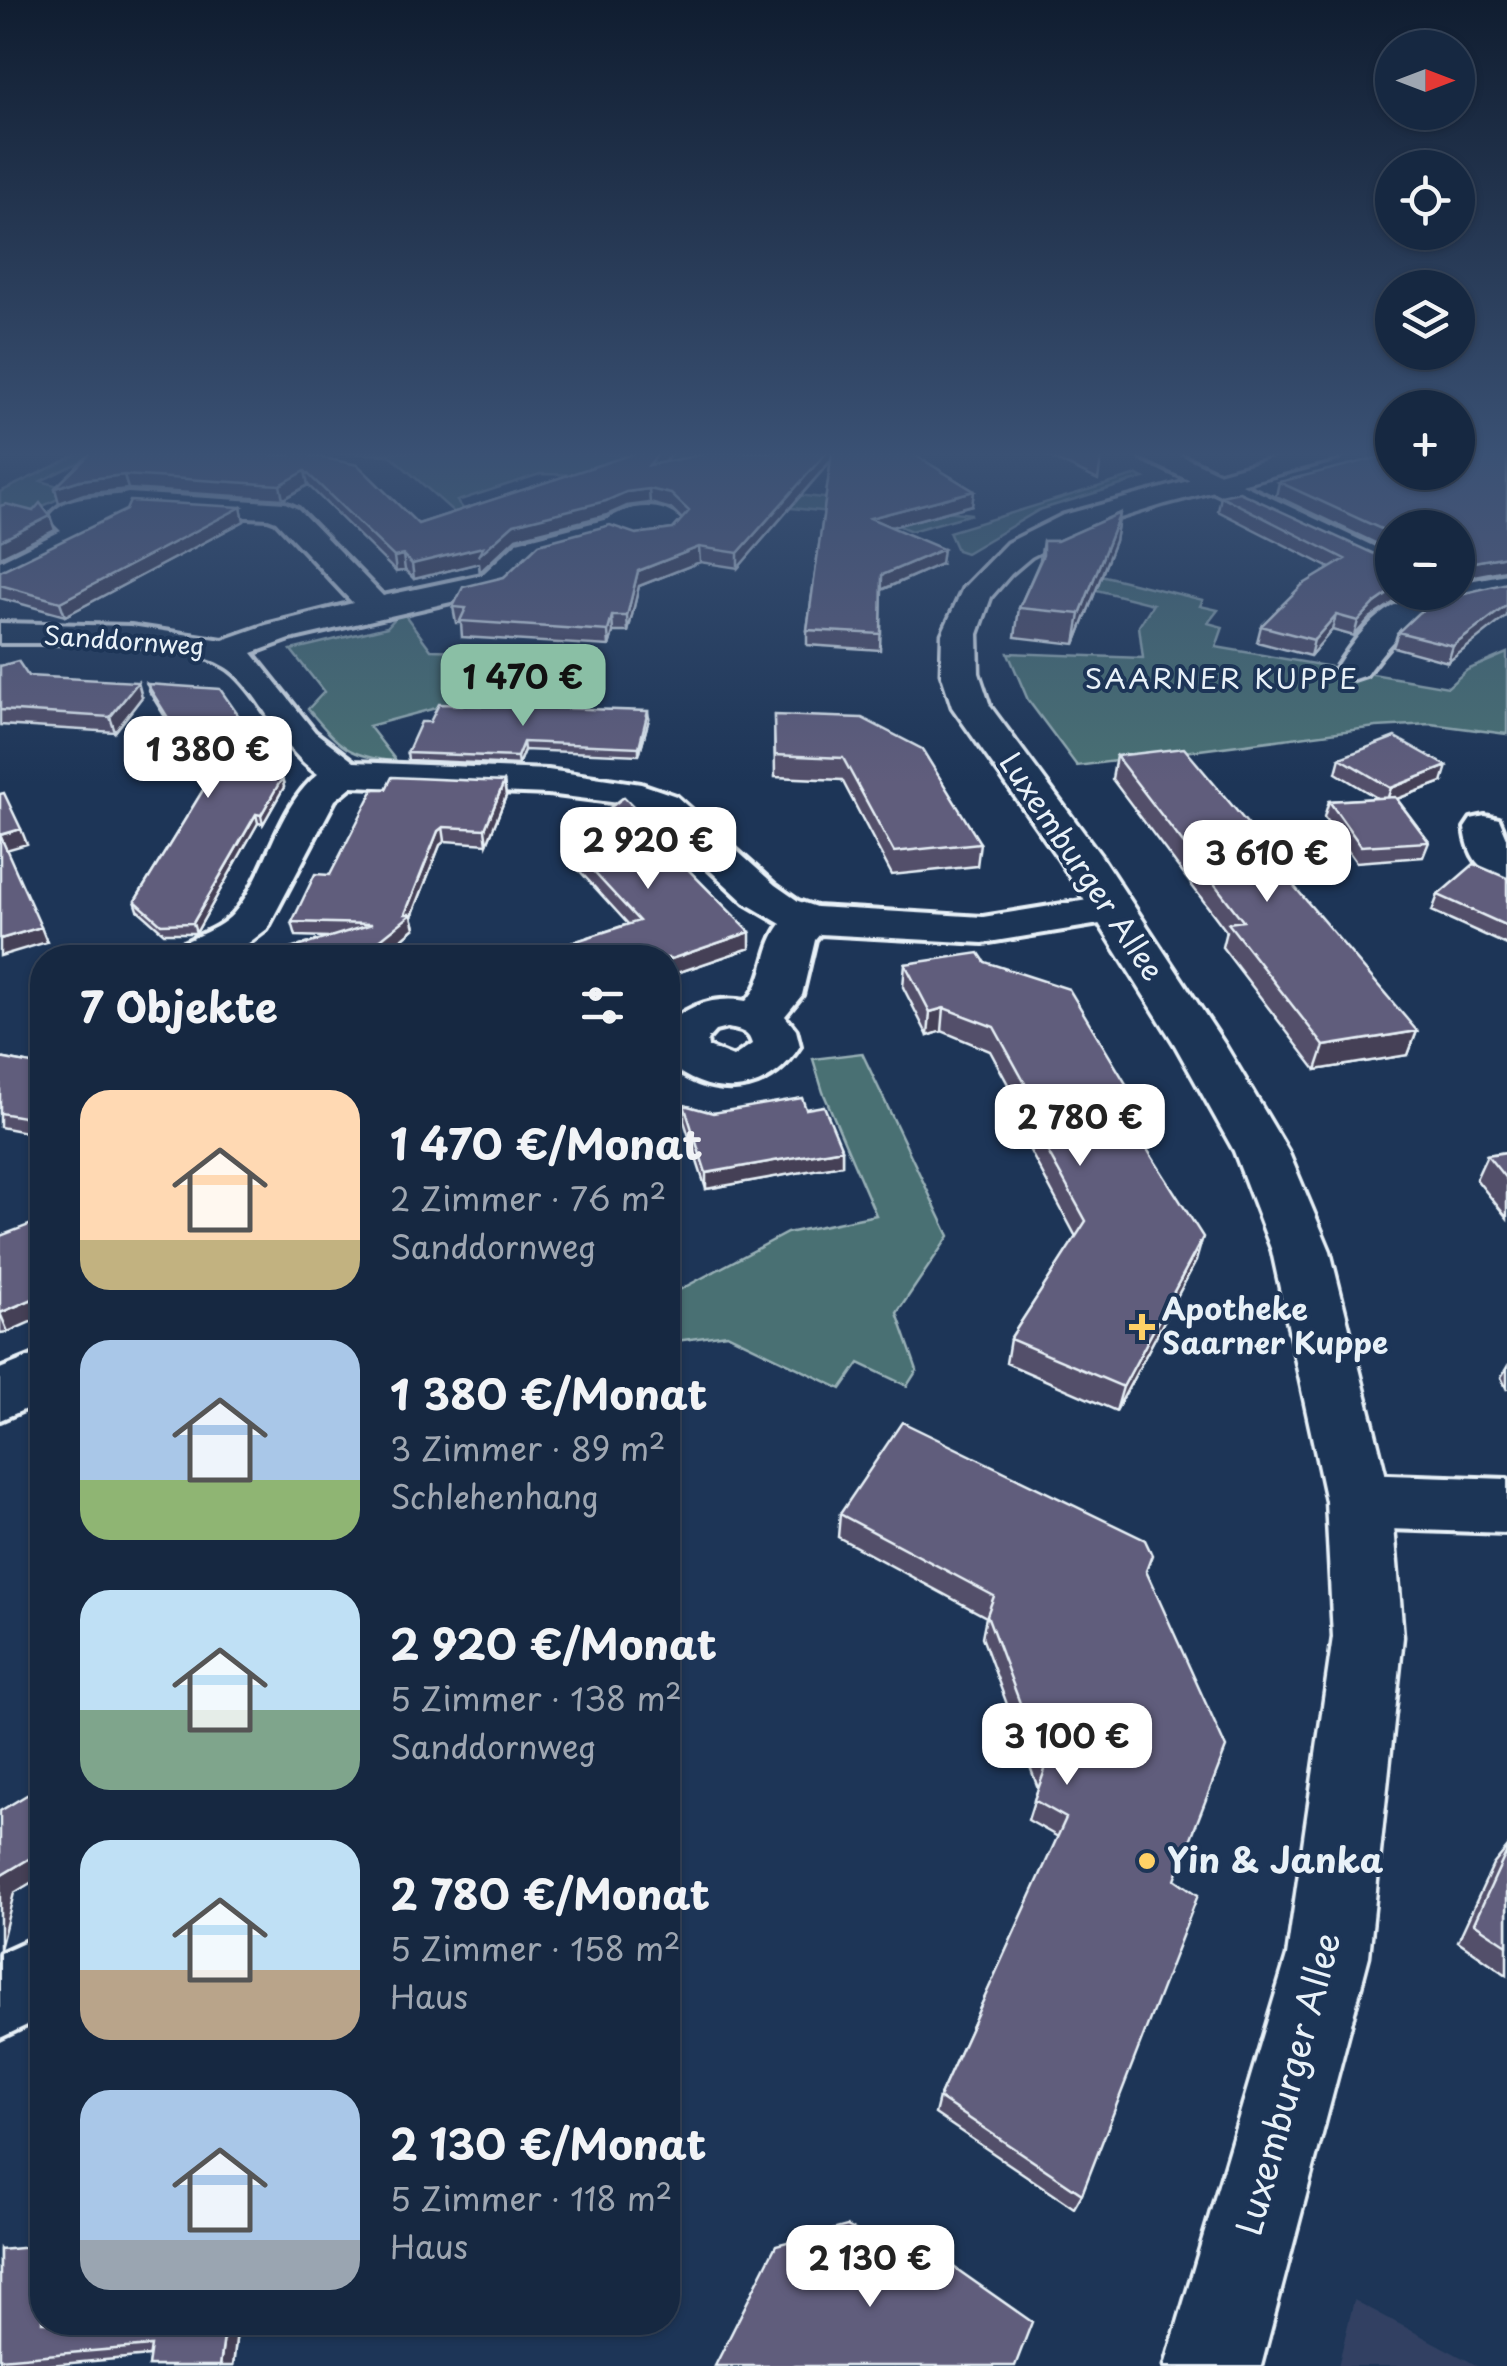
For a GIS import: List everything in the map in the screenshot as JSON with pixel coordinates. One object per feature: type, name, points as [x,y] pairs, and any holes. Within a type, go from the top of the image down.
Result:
[{"type":"street","points":[[333,562],[376,608]]},
{"type":"street","points":[[226,650],[278,632],[492,583],[504,578],[514,562]]},
{"type":"street","name":"Luxemburger Allee","points":[[1007,562],[975,595],[960,634],[960,673],[971,707],[1025,779],[1112,909],[1240,1111],[1282,1199],[1326,1346],[1359,1501],[1368,1637],[1328,1956],[1213,2366]]},
{"type":"street","points":[[1475,589],[1507,584]]},
{"type":"street","points":[[1475,606],[1507,621]]},
{"type":"street","points":[[1354,668],[1370,638],[1407,610]]},
{"type":"street","name":"Sanddornweg","points":[[0,633],[184,640],[226,650],[245,663],[313,754],[344,773]]},
{"type":"street","points":[[221,945],[252,920],[318,794],[344,773],[593,787],[643,796],[662,804],[760,894],[783,910],[809,919],[968,930],[1112,909]]},
{"type":"street","points":[[1485,828],[1489,852],[1507,866]]},
{"type":"street","points":[[756,1018],[779,994],[793,938],[809,919]]},
{"type":"street","points":[[0,1396],[30,1381]]},
{"type":"street","points":[[1359,1501],[1507,1506]]},
{"type":"street","points":[[0,1998],[30,1980]]},
{"type":"shaded area","points":[[1354,2300],[1478,2366],[1338,2366]]},
{"type":"green space","points":[[1051,563],[1203,600],[1200,606],[1218,610],[1208,623],[1223,627],[1216,647],[1448,687],[1467,670],[1507,653],[1507,734],[1431,724],[1376,727],[1077,766],[1028,700],[1008,653],[1143,658],[1139,626],[1153,604],[1036,575]]},
{"type":"green space","points":[[402,611],[431,650],[497,652],[477,697],[369,726],[397,762],[355,752],[329,733],[308,709],[324,692],[291,650],[387,627]]},
{"type":"green space","points":[[862,1053],[949,1236],[897,1313],[917,1370],[907,1386],[859,1363],[841,1389],[727,1334],[680,1340],[680,1290],[787,1233],[876,1215],[823,1092],[813,1059]]},
{"type":"building","points":[[18,562],[135,562],[60,602],[0,585],[0,571]]},
{"type":"building","points":[[519,562],[660,562],[638,571],[627,616],[612,616],[608,631],[460,621],[466,608],[453,607],[463,587],[504,577]]},
{"type":"building","points":[[816,562],[912,562],[882,575],[881,634],[807,630]]},
{"type":"building","points":[[1040,562],[1100,562],[1080,614],[1019,608]]},
{"type":"building","points":[[1339,562],[1375,562],[1375,603],[1358,621],[1336,615],[1314,640],[1261,626],[1302,585]]},
{"type":"building","points":[[1507,583],[1507,605],[1453,646],[1398,632],[1424,610],[1475,610],[1475,591]]},
{"type":"building","points":[[18,661],[28,676],[138,682],[110,717],[0,710],[0,666]]},
{"type":"building","points":[[147,684],[220,689],[282,778],[261,815],[256,814],[193,923],[161,924],[135,901],[208,782]]},
{"type":"building","points":[[439,704],[648,711],[639,747],[523,742],[517,757],[407,753],[421,722],[430,722]]},
{"type":"building","points":[[774,715],[862,718],[922,749],[980,843],[894,852],[843,758],[775,755]]},
{"type":"building","points":[[1395,737],[1447,766],[1391,788],[1340,758]]},
{"type":"building","points":[[1184,748],[1282,865],[1277,866],[1417,1031],[1324,1046],[1228,923],[1243,921],[1116,756]]},
{"type":"building","points":[[392,777],[504,782],[485,829],[443,827],[438,831],[405,914],[412,914],[373,945],[304,945],[372,924],[292,922],[315,874],[330,875],[374,789],[386,789]]},
{"type":"building","points":[[4,793],[21,829],[0,835],[0,794]]},
{"type":"building","points":[[624,797],[675,848],[669,850],[750,932],[680,956],[680,945],[568,945],[639,921],[566,842]]},
{"type":"building","points":[[1395,797],[1429,842],[1361,846],[1329,801]]},
{"type":"building","points":[[0,835],[41,927],[0,939]]},
{"type":"building","points":[[1474,864],[1507,878],[1507,926],[1438,895]]},
{"type":"building","points":[[979,953],[985,962],[1069,989],[1137,1102],[1119,1105],[1203,1237],[1123,1387],[1010,1339],[1086,1221],[1031,1121],[1044,1118],[994,1027],[944,1008],[930,1012],[905,964]]},
{"type":"building","points":[[0,1058],[30,1064],[30,1118],[0,1113]]},
{"type":"building","points":[[802,1098],[806,1109],[824,1106],[842,1149],[706,1173],[684,1105],[713,1113]]},
{"type":"building","points":[[1507,1152],[1507,1180],[1487,1155]]},
{"type":"building","points":[[30,1225],[30,1300],[0,1313],[0,1236]]},
{"type":"building","points":[[902,1422],[1145,1540],[1152,1555],[1146,1571],[1226,1748],[1175,1879],[1198,1895],[1082,2194],[939,2098],[1066,1818],[1034,1800],[1045,1770],[987,1615],[994,1596],[840,1514]]},
{"type":"building","points":[[30,1793],[30,1858],[0,1876],[0,1811]]},
{"type":"building","points":[[1507,1851],[1507,1945],[1474,1923]]},
{"type":"building","points":[[847,2226],[884,2245],[918,2242],[1032,2322],[1015,2366],[715,2366],[776,2245]]},
{"type":"building","points":[[30,2247],[30,2335],[224,2335],[220,2366],[148,2366],[151,2346],[0,2359],[0,2250]]},
{"type":"place","name":"Apotheke Saarner Kuppe","points":[[1142,1327]]},
{"type":"place","name":"Yin & Janka","points":[[1147,1861]]},
{"type":"district","name":"SAARNER KUPPE","points":[[1222,679]]}]
